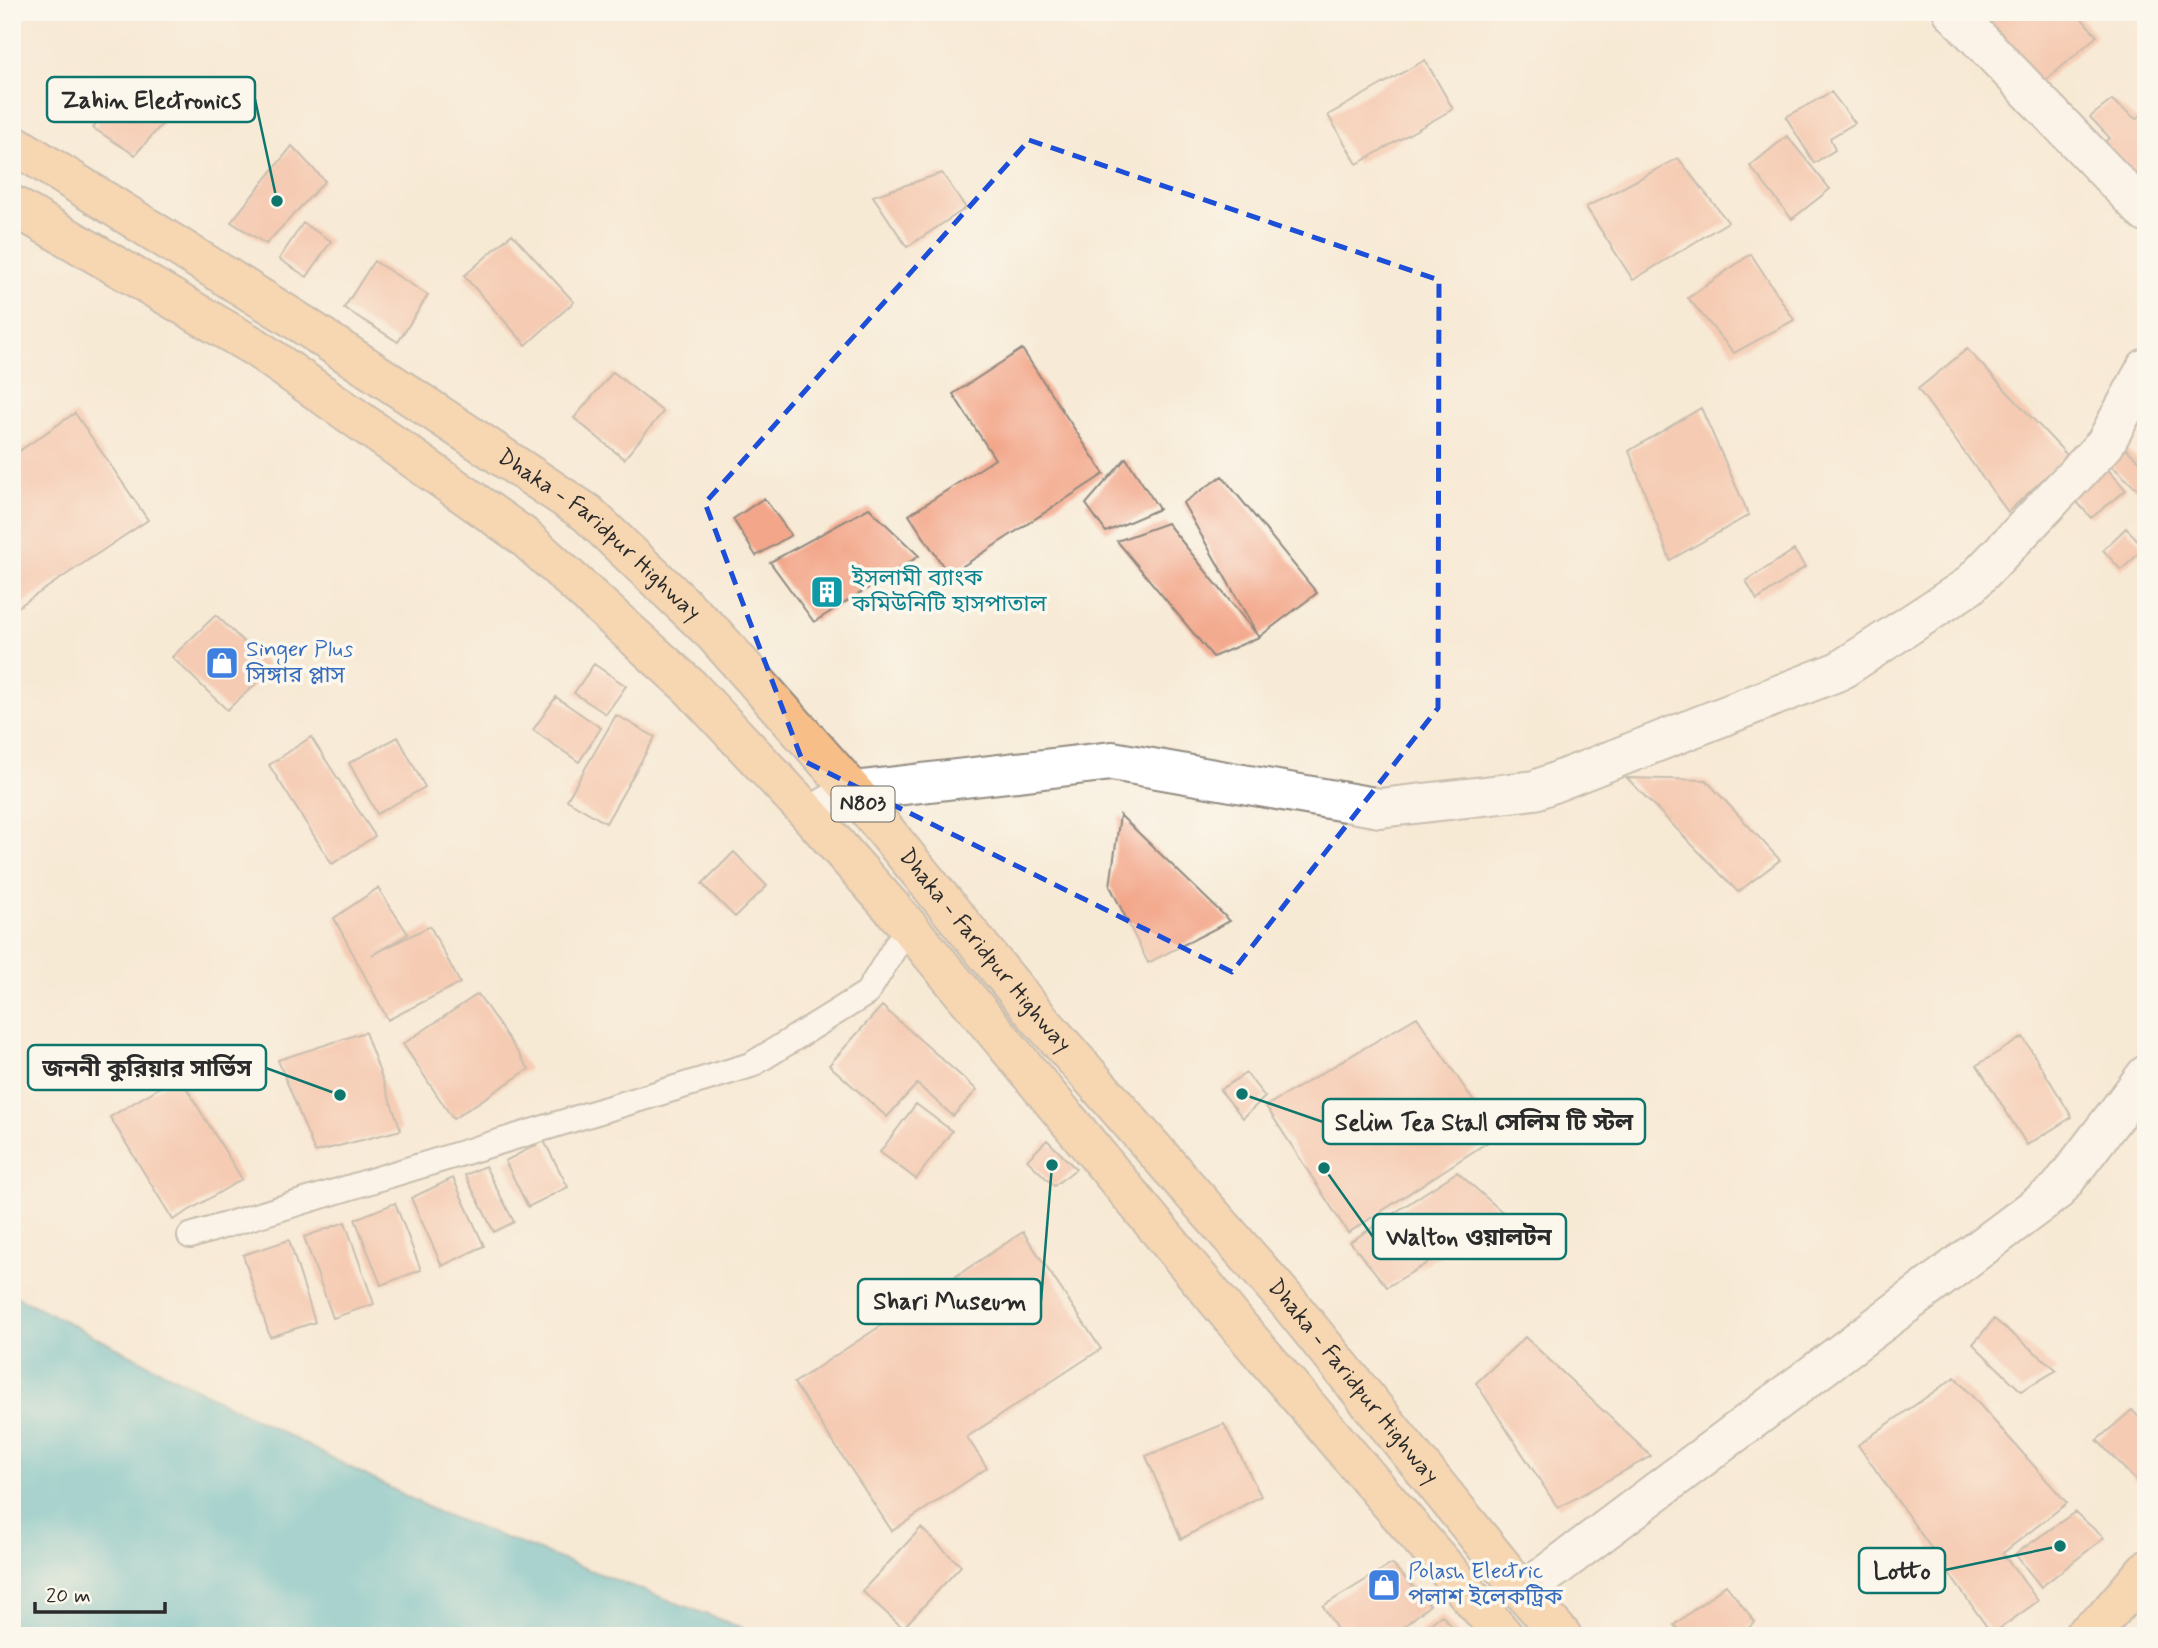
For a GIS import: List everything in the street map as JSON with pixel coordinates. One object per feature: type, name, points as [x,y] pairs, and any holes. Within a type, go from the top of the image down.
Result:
[{"type":"highway","name":"Dhaka - Faridpur Highway","points":[[12,143],[302,324],[587,513],[714,634],[853,791],[1037,1016],[1289,1303],[1523,1592],[1562,1636]]},
{"type":"highway","name":"Dhaka - Faridpur Highway","points":[[12,205],[255,347],[523,536],[690,687],[811,816],[908,926],[1240,1328],[1504,1636]]},
{"type":"highway","points":[[2098,1630],[2146,1570]]},
{"type":"street","points":[[1953,12],[2146,213]]},
{"type":"street","points":[[811,816],[853,791],[1112,761],[1380,808],[1535,790],[1839,671],[1969,586],[2105,444],[2146,368]]},
{"type":"street","points":[[1523,1592],[2058,1190],[2146,1075]]},
{"type":"lane","points":[[190,1236],[751,1065],[867,993],[908,926]]},
{"type":"highlighted area","points":[[1029,140],[1439,280],[1438,708],[1232,972],[802,760],[705,503]]},
{"type":"water","points":[[12,1294],[437,1512],[763,1636],[12,1636]]},
{"type":"building","points":[[1982,12],[2076,12],[2097,36],[2037,88],[1975,19]]},
{"type":"building","points":[[1425,60],[1453,109],[1357,164],[1328,115]]},
{"type":"building","points":[[126,82],[171,114],[135,155],[93,128]]},
{"type":"building","points":[[1831,92],[1855,123],[1830,138],[1835,150],[1814,163],[1786,117]]},
{"type":"building","points":[[2112,100],[2136,119],[2146,111],[2146,197],[2100,145],[2110,138],[2090,117]]},
{"type":"building","points":[[1787,136],[1830,189],[1792,219],[1750,166]]},
{"type":"building","points":[[292,146],[325,181],[266,244],[231,222]]},
{"type":"building","points":[[1678,158],[1728,222],[1633,280],[1586,207]]},
{"type":"building","points":[[942,173],[966,208],[907,247],[873,196]]},
{"type":"building","points":[[303,223],[331,241],[307,277],[279,259]]},
{"type":"building","points":[[512,234],[574,302],[526,345],[464,276]]},
{"type":"building","points":[[1751,254],[1794,320],[1734,353],[1688,298]]},
{"type":"building","points":[[374,261],[428,295],[398,342],[344,308]]},
{"type":"building","points":[[1022,349],[1104,474],[949,575],[909,515],[995,459],[953,394]]},
{"type":"building","points":[[1967,349],[2068,456],[2008,512],[1918,389]]},
{"type":"building","points":[[613,372],[663,412],[624,459],[574,418]]},
{"type":"building","points":[[1701,408],[1749,515],[1670,560],[1629,451]]},
{"type":"building","points":[[75,413],[148,520],[12,611],[12,456]]},
{"type":"building","points":[[2126,449],[2146,467],[2146,498],[2111,465]]},
{"type":"building","points":[[1126,458],[1159,509],[1106,532],[1086,504]]},
{"type":"building","points":[[2105,466],[2126,490],[2091,518],[2071,495]]},
{"type":"building","points":[[1222,476],[1317,593],[1259,637],[1183,503]]},
{"type":"building","points":[[764,498],[791,535],[756,556],[733,519]]},
{"type":"building","name":"ইসলামী ব্যাংক কমিউনিটি হাসপাতাল","points":[[869,508],[919,556],[814,622],[770,562]]},
{"type":"building","points":[[1167,523],[1259,637],[1213,657],[1117,541]]},
{"type":"building","points":[[2126,528],[2145,548],[2121,570],[2103,550]]},
{"type":"building","points":[[1794,550],[1805,567],[1757,600],[1746,581]]},
{"type":"building","name":"Singer Plus সিঙ্গার প্লাস","points":[[216,615],[272,669],[227,710],[172,657]]},
{"type":"building","points":[[594,664],[626,686],[606,714],[574,693]]},
{"type":"building","points":[[556,697],[601,728],[579,762],[533,730]]},
{"type":"building","points":[[616,715],[655,737],[606,823],[567,800]]},
{"type":"building","points":[[311,737],[375,836],[332,864],[269,765]]},
{"type":"building","points":[[398,737],[425,787],[377,814],[349,763]]},
{"type":"building","points":[[1627,778],[1706,780],[1780,860],[1738,892]]},
{"type":"building","points":[[1120,815],[1230,921],[1148,963],[1110,886]]},
{"type":"building","points":[[734,852],[767,886],[735,917],[702,884]]},
{"type":"building","points":[[378,888],[408,934],[372,955],[430,926],[460,983],[388,1020],[334,918]]},
{"type":"building","points":[[478,994],[529,1069],[453,1119],[403,1044]]},
{"type":"building","points":[[882,1006],[977,1090],[953,1116],[917,1084],[887,1117],[829,1065]]},
{"type":"building","points":[[1417,1017],[1497,1136],[1348,1233],[1266,1106]]},
{"type":"building","points":[[365,1032],[401,1130],[315,1152],[278,1060]]},
{"type":"building","points":[[2023,1037],[2072,1117],[2027,1145],[1977,1065]]},
{"type":"building","points":[[1246,1073],[1265,1097],[1243,1118],[1220,1090]]},
{"type":"building","points":[[179,1076],[242,1179],[173,1220],[110,1117]]},
{"type":"building","points":[[916,1104],[952,1131],[916,1179],[880,1152]]},
{"type":"building","points":[[1047,1140],[1076,1169],[1054,1186],[1027,1160]]},
{"type":"building","points":[[544,1141],[568,1187],[528,1207],[505,1161]]},
{"type":"building","points":[[485,1166],[514,1222],[494,1232],[465,1175]]},
{"type":"building","points":[[1457,1172],[1507,1216],[1387,1287],[1350,1242]]},
{"type":"building","points":[[453,1178],[484,1246],[442,1266],[411,1198]]},
{"type":"building","points":[[395,1203],[421,1270],[381,1285],[355,1219]]},
{"type":"building","points":[[345,1222],[374,1304],[333,1318],[304,1237]]},
{"type":"building","points":[[1023,1232],[1101,1349],[967,1437],[987,1468],[892,1531],[794,1383]]},
{"type":"building","points":[[289,1240],[315,1322],[270,1337],[243,1255]]},
{"type":"building","points":[[1994,1319],[2057,1370],[2021,1391],[1973,1344]]},
{"type":"building","points":[[1525,1337],[1651,1456],[1558,1508],[1476,1383]]},
{"type":"building","points":[[1955,1377],[2067,1503],[2003,1553],[2038,1601],[1992,1634],[1858,1445]]},
{"type":"building","points":[[2132,1410],[2146,1425],[2146,1470],[2136,1481],[2097,1440]]},
{"type":"building","points":[[1224,1424],[1261,1496],[1181,1539],[1146,1456]]},
{"type":"building","points":[[2075,1512],[2104,1538],[2041,1587],[2015,1554]]},
{"type":"building","points":[[921,1528],[961,1566],[903,1628],[862,1591]]},
{"type":"building","name":"Polash Electric পলাশ ইলেকট্রিক","points":[[1392,1564],[1430,1605],[1392,1636],[1341,1636],[1323,1606]]},
{"type":"building","points":[[1726,1585],[1755,1622],[1740,1636],[1683,1636],[1674,1625]]},
{"type":"building","points":[[1442,1615],[1460,1636],[1414,1636]]},
{"type":"place","name":"Zahin Electronics","points":[[277,201]]},
{"type":"place","name":"ইসলামী ব্যাংক কমিউনিটি হাসপাতাল","points":[[827,592]]},
{"type":"place","name":"Singer Plus সিঙ্গার প্লাস","points":[[222,663]]},
{"type":"place","name":"Selim Tea Stall সেলিম টি স্টল","points":[[1242,1094]]},
{"type":"place","name":"জননী কুরিয়ার সার্ভিস","points":[[340,1095]]},
{"type":"place","name":"Shari Museum","points":[[1052,1165]]},
{"type":"place","name":"Walton ওয়ালটন","points":[[1324,1168]]},
{"type":"place","name":"Lotto","points":[[2060,1546]]},
{"type":"place","name":"Polash Electric পলাশ ইলেকট্রিক","points":[[1384,1585]]}]
